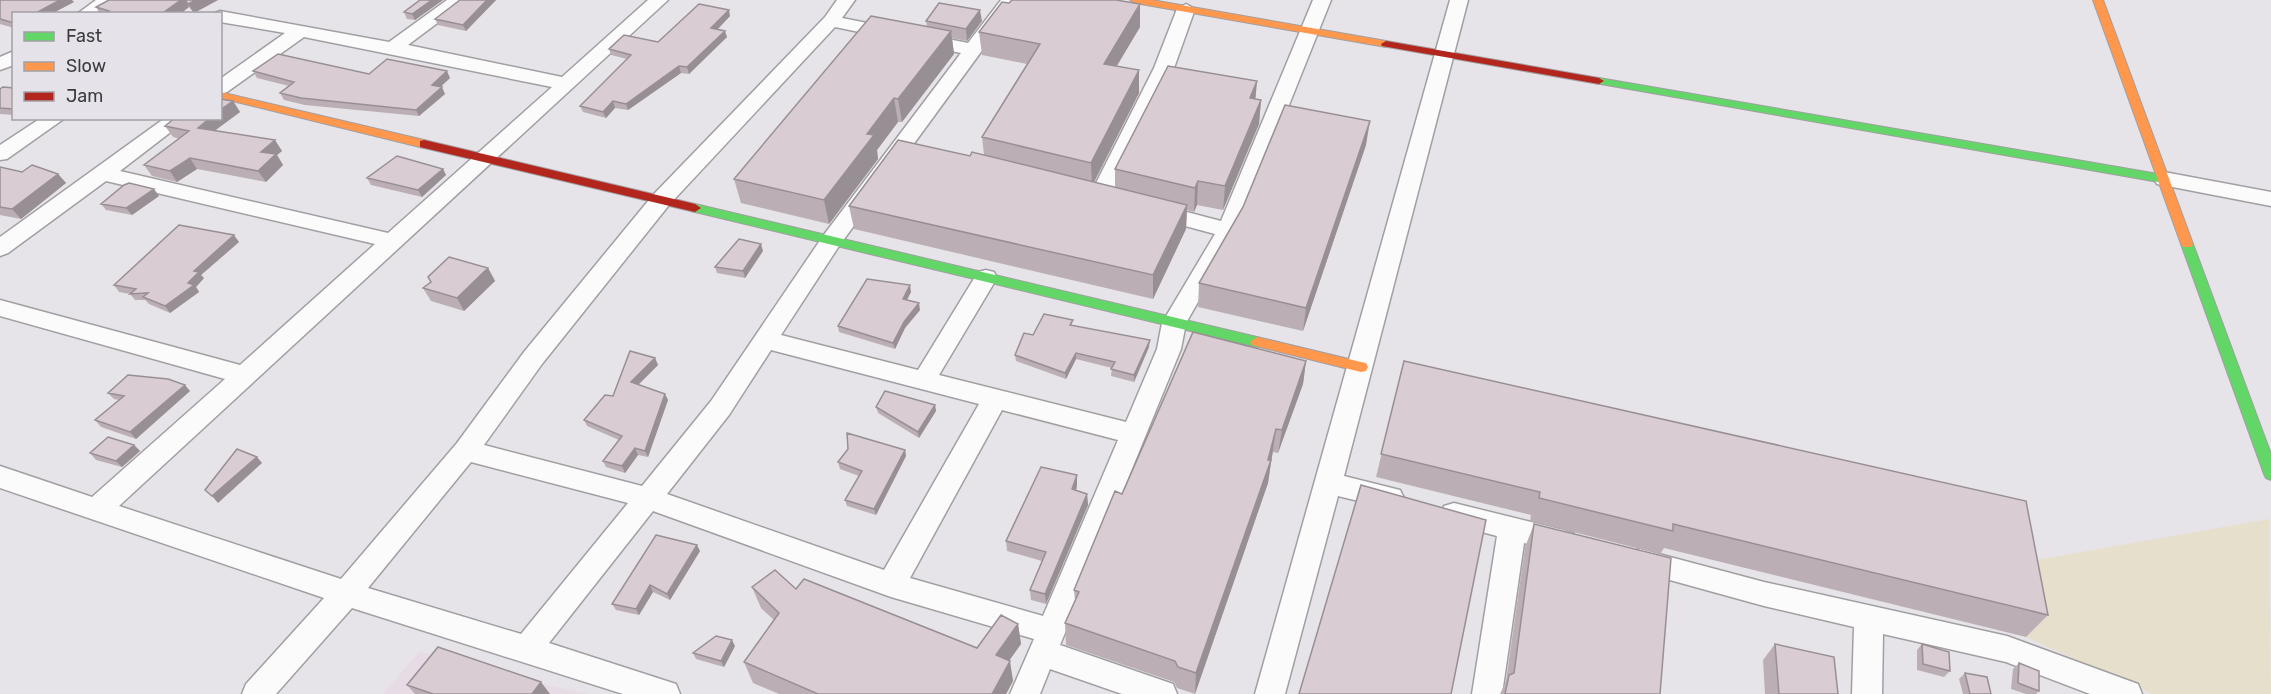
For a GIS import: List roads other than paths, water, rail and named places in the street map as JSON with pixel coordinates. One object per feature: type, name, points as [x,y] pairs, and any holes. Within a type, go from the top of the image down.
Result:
[{"type":"street","points":[[89,12],[108,0]]},
{"type":"street","points":[[220,12],[237,0]]},
{"type":"street","points":[[392,48],[459,0]]},
{"type":"street","points":[[257,694],[347,593],[466,450],[533,358],[661,200],[831,21],[846,0]]},
{"type":"street","points":[[527,649],[720,408],[831,241],[1010,0]]},
{"type":"street","points":[[1135,0],[2271,199]]},
{"type":"street","points":[[1025,694],[1169,349],[1174,322],[1228,230],[1322,0]]},
{"type":"street","points":[[1270,694],[1361,368],[1459,0]]},
{"type":"street","points":[[2098,0],[2271,474]]},
{"type":"street","points":[[97,509],[566,84],[648,2]]},
{"type":"street","points":[[1186,9],[1164,68],[1090,194],[1228,230]]},
{"type":"street","points":[[222,16],[566,84]]},
{"type":"street","points":[[831,21],[973,50]]},
{"type":"street","points":[[222,87],[300,31]]},
{"type":"street","points":[[222,95],[1361,368]]},
{"type":"street","points":[[0,154],[52,120]]},
{"type":"street","points":[[0,248],[176,120]]},
{"type":"street","points":[[900,148],[923,154]]},
{"type":"street","points":[[104,174],[392,241]]},
{"type":"street","points":[[924,381],[986,278]]},
{"type":"street","points":[[0,308],[245,375]]},
{"type":"street","points":[[765,340],[1134,434]]},
{"type":"street","points":[[891,585],[995,399]]},
{"type":"street","points":[[466,450],[648,498],[1048,642],[1162,694]]},
{"type":"street","points":[[0,477],[417,617],[527,649],[665,694]]},
{"type":"street","points":[[1329,483],[1869,618],[2007,649],[2063,682],[2127,694]]},
{"type":"street","points":[[1487,694],[1512,528]]},
{"type":"street","points":[[1867,694],[1869,618]]}]
